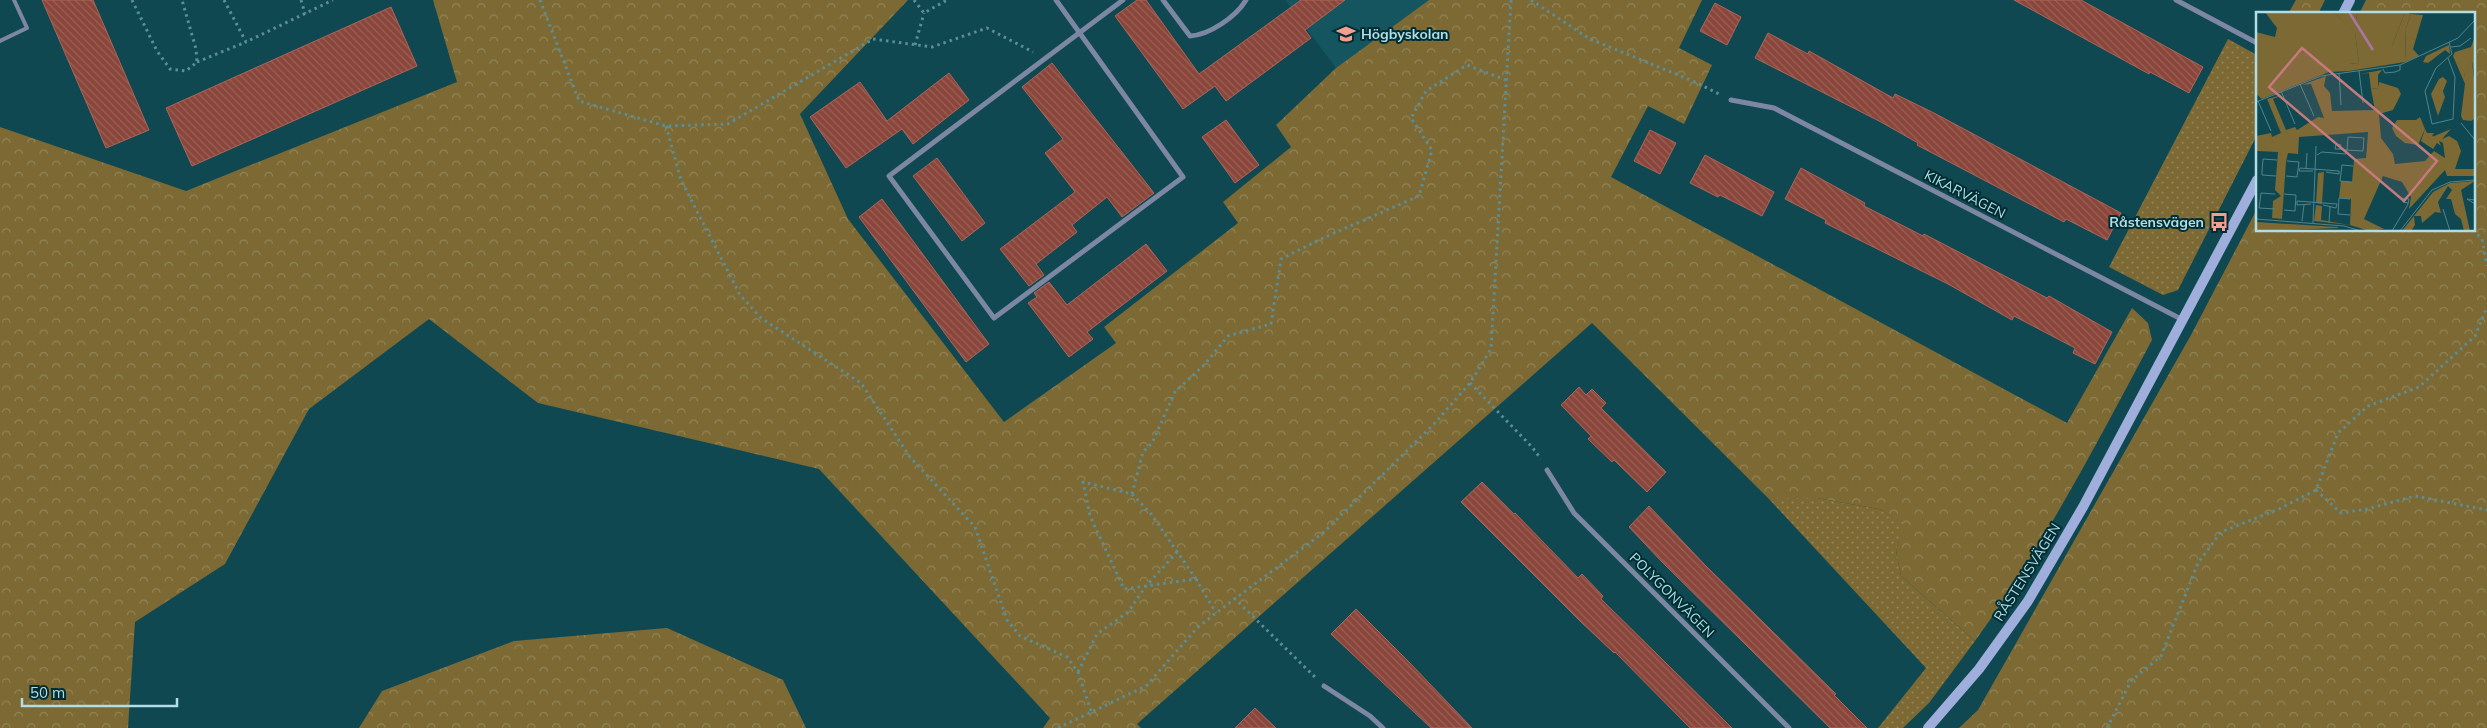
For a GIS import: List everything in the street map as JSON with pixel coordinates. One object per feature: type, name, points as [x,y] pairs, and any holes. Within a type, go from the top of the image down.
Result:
[{"type":"street","points":[[1056,0],[1078,32],[1183,177],[994,318],[889,176],[1078,32],[1124,0]]},
{"type":"street","points":[[1164,0],[1190,36],[1202,36],[1240,10],[1246,0]]},
{"type":"street","points":[[2176,0],[2256,42]]},
{"type":"street","points":[[2344,12],[2350,0]]},
{"type":"street","name":"KIKARVÄGEN","points":[[1731,100],[1774,108],[2184,320]]},
{"type":"street","name":"RÅSTENSVÄGEN","points":[[1928,728],[1979,669],[2028,601],[2083,507],[2256,182]]},
{"type":"street","name":"POLYGONVÄGEN","points":[[1548,470],[1574,513],[1789,728]]},
{"type":"street","points":[[1324,686],[1370,716],[1382,728]]},
{"type":"lane","points":[[0,40],[27,28],[14,0]]},
{"type":"path","points":[[132,0],[157,52],[170,69],[186,71],[197,62],[246,42],[333,0]]},
{"type":"path","points":[[182,0],[196,49],[197,62]]},
{"type":"path","points":[[224,0],[246,42]]},
{"type":"path","points":[[301,0],[305,14]]},
{"type":"path","points":[[540,0],[579,101],[666,126],[728,124],[873,39],[932,47],[988,28],[1044,59]]},
{"type":"path","points":[[914,0],[924,13]]},
{"type":"path","points":[[915,45],[924,13],[947,0]]},
{"type":"path","points":[[1058,728],[1146,686],[1197,628],[1234,598],[1324,532],[1434,424],[1470,383],[1491,349],[1511,0]]},
{"type":"path","points":[[1531,0],[1590,39],[1693,81],[1731,100]]},
{"type":"path","points":[[1132,494],[1143,452],[1152,443],[1175,392],[1204,365],[1228,336],[1271,324],[1282,259],[1323,238],[1419,196],[1432,150],[1411,118],[1426,91],[1467,65],[1506,80]]},
{"type":"path","points":[[666,126],[682,180],[740,295],[762,318],[862,383],[910,457],[975,527],[1007,620],[1020,636],[1067,657],[1078,672],[1091,711]]},
{"type":"path","points":[[2474,231],[2487,245]]},
{"type":"path","points":[[2482,239],[2487,266]]},
{"type":"path","points":[[2107,728],[2131,681],[2161,656],[2198,563],[2221,532],[2279,509],[2316,490],[2338,433],[2368,406],[2419,386],[2475,336],[2487,308]]},
{"type":"path","points":[[1470,383],[1532,447],[1548,470]]},
{"type":"path","points":[[1196,579],[1124,588],[1090,516],[1084,482],[1132,494],[1151,514],[1196,579],[1216,612]]},
{"type":"path","points":[[2316,490],[2341,513],[2367,509],[2415,496],[2487,510]]},
{"type":"path","points":[[1078,672],[1097,634],[1128,612],[1146,586],[1177,552]]},
{"type":"path","points":[[1234,598],[1324,686]]},
{"type":"shaded area","name":"Högbyskolan","points":[[1285,0],[1429,0],[1336,68]]},
{"type":"green space","points":[[433,0],[908,0],[800,114],[848,219],[1004,422],[1116,343],[1104,327],[1238,223],[1223,202],[1291,147],[1276,125],[1336,68],[1429,0],[1702,0],[1679,48],[1712,65],[1684,124],[1648,106],[1611,177],[2067,423],[2132,308],[2148,323],[2152,340],[2090,456],[2046,532],[2024,569],[1975,641],[1901,576],[1896,551],[1904,523],[1879,509],[1816,498],[1768,498],[1592,323],[1137,724],[1141,728],[1043,728],[1050,718],[819,469],[538,403],[429,319],[309,409],[225,564],[135,622],[128,728],[0,728],[0,127],[186,191],[457,82]]},
{"type":"green space","points":[[2296,0],[2325,0],[2319,12],[2289,12]]},
{"type":"green space","points":[[2366,0],[2487,0],[2487,728],[1959,728],[1978,710],[2191,335],[2256,211],[2256,231],[2474,231],[2474,12],[2360,12]]},
{"type":"green space","points":[[2228,39],[2256,54],[2256,137],[2178,290],[2163,295],[2109,267]]},
{"type":"green space","points":[[1768,498],[1816,498],[1879,509],[1905,523],[1896,551],[1901,576],[1975,641],[1929,703],[1903,728],[1878,728],[1926,668]]},
{"type":"green space","points":[[667,628],[783,680],[806,728],[359,728],[382,691],[514,641]]},
{"type":"building","points":[[42,0],[93,0],[149,130],[106,148]]},
{"type":"building","points":[[1137,0],[1146,0],[1199,74],[1301,0],[1345,0],[1305,30],[1311,38],[1226,101],[1215,86],[1183,109],[1115,16]]},
{"type":"building","points":[[2014,0],[2081,0],[2203,67],[2189,93],[2150,72],[2149,74]]},
{"type":"building","points":[[1715,3],[1741,17],[1727,45],[1700,31]]},
{"type":"building","points":[[391,7],[417,66],[192,166],[166,108]]},
{"type":"building","points":[[1768,33],[1808,54],[1809,51],[1893,98],[1895,94],[1934,113],[2121,213],[2107,240],[2066,219],[2064,222],[1917,145],[1918,143],[1881,122],[1755,58]]},
{"type":"building","points":[[1052,63],[1154,193],[1122,217],[1107,197],[1072,225],[1077,232],[1036,264],[1044,275],[1029,286],[1000,249],[1075,192],[1045,153],[1063,139],[1022,87]]},
{"type":"building","points":[[949,73],[969,100],[913,144],[902,129],[846,168],[810,117],[860,82],[887,121]]},
{"type":"building","points":[[1226,120],[1259,165],[1235,183],[1202,137]]},
{"type":"building","points":[[1650,130],[1676,143],[1660,174],[1634,161]]},
{"type":"building","points":[[1705,155],[1774,192],[1762,216],[1720,195],[1718,197],[1690,183]]},
{"type":"building","points":[[937,158],[985,223],[962,241],[913,176]]},
{"type":"building","points":[[1801,168],[1865,203],[1864,206],[1923,236],[1924,234],[2047,298],[2049,296],[2112,332],[2095,364],[2073,353],[2075,348],[2014,316],[2012,320],[1948,284],[1825,223],[1826,220],[1785,199]]},
{"type":"building","points":[[882,199],[989,344],[966,362],[859,217]]},
{"type":"building","points":[[1146,244],[1167,271],[1087,332],[1093,339],[1069,357],[1028,303],[1037,297],[1034,293],[1049,282],[1067,305]]},
{"type":"building","points":[[1579,387],[1586,395],[1592,389],[1606,403],[1601,408],[1666,472],[1647,492],[1614,460],[1612,462],[1588,439],[1591,436],[1561,405]]},
{"type":"building","points":[[1482,482],[1578,578],[1582,574],[1603,596],[1601,599],[1732,728],[1690,728],[1615,652],[1579,620],[1461,502]]},
{"type":"building","points":[[1649,506],[1705,565],[1836,694],[1834,695],[1867,728],[1830,728],[1662,562],[1629,527]]},
{"type":"building","points":[[1356,609],[1472,728],[1431,728],[1331,634]]},
{"type":"building","points":[[1255,708],[1276,728],[1235,728]]},
{"type":"place","name":"Högbyskolan","points":[[1346,34]]},
{"type":"place","name":"Råstensvägen","points":[[2219,222]]}]
